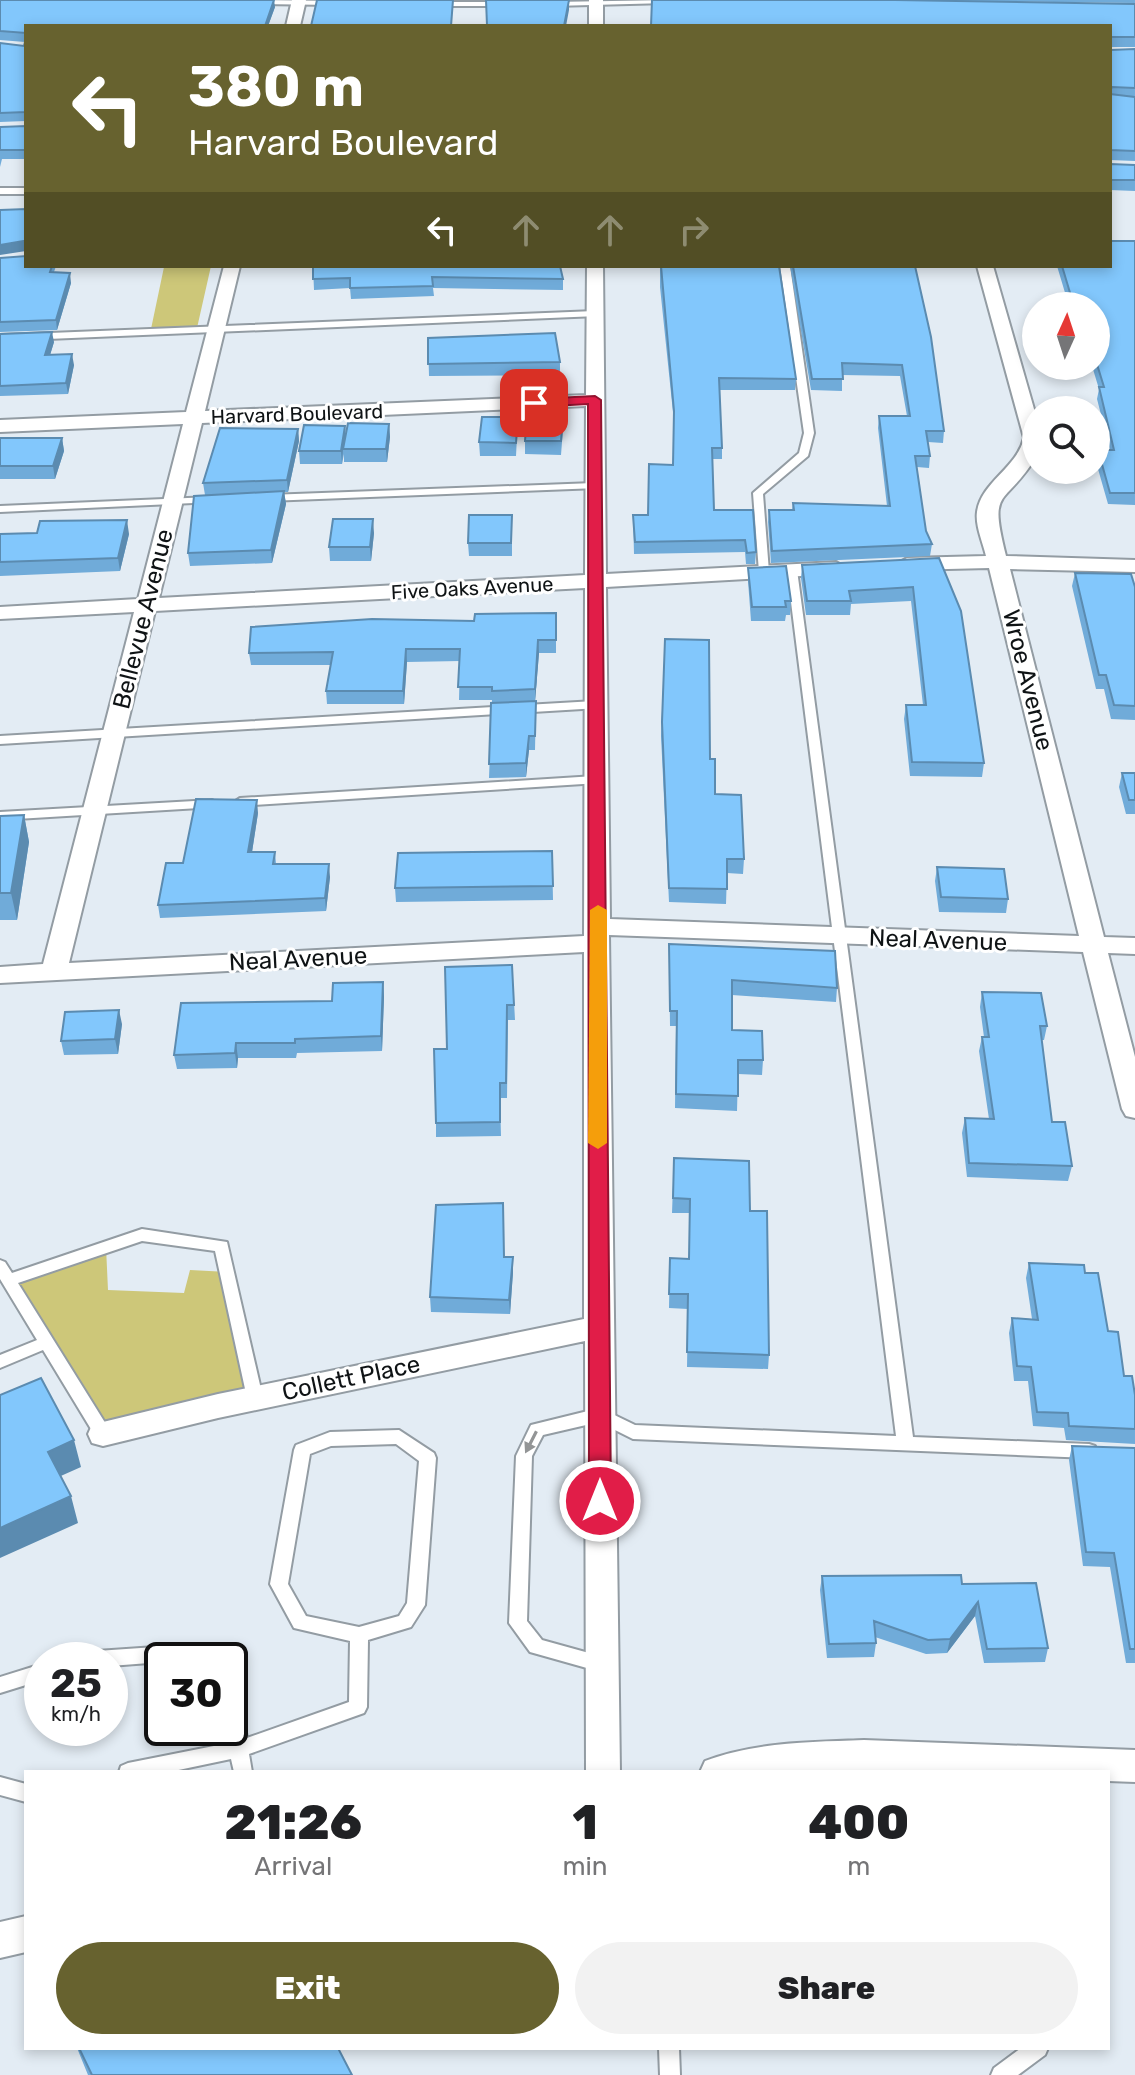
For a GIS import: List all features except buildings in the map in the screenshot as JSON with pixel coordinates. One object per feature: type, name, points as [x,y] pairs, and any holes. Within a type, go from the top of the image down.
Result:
[{"type":"street","points":[[293,24],[299,1]]},
{"type":"street","points":[[596,2],[596,24]]},
{"type":"street","name":"Bellevue Avenue","points":[[54,972],[232,268]]},
{"type":"street","points":[[595,268],[593,581],[603,1770]]},
{"type":"street","name":"Wroe Avenue","points":[[986,268],[1033,438],[1027,458],[988,501],[986,515],[1135,1109]]},
{"type":"street","name":"Harvard Boulevard","points":[[0,426],[595,400]]},
{"type":"street","points":[[882,565],[999,562],[1135,566]]},
{"type":"street","name":"Five Oaks Avenue","points":[[0,613],[852,567]]},
{"type":"street","name":"Neal Avenue","points":[[0,975],[597,935],[840,936],[1135,946]]},
{"type":"street","name":"Collett Place","points":[[103,1434],[255,1398],[599,1327]]},
{"type":"street","points":[[727,1770],[783,1759],[864,1756],[1135,1766]]},
{"type":"street","points":[[0,1940],[24,1934]]},
{"type":"lane","points":[[549,4],[609,0],[673,1]]},
{"type":"lane","points":[[251,2],[346,3]]},
{"type":"lane","points":[[424,4],[518,4]]},
{"type":"lane","points":[[0,191],[24,191]]},
{"type":"lane","points":[[764,572],[758,493],[804,454],[809,433],[785,268]]},
{"type":"lane","points":[[0,338],[595,314]]},
{"type":"lane","points":[[251,498],[594,486]]},
{"type":"lane","points":[[0,509],[220,499]]},
{"type":"lane","points":[[792,570],[905,1443]]},
{"type":"lane","points":[[0,740],[595,705]]},
{"type":"lane","points":[[0,816],[595,780]]},
{"type":"lane","points":[[103,1434],[4,1273],[142,1235],[222,1246],[255,1398]]},
{"type":"lane","points":[[0,1362],[47,1342]]},
{"type":"lane","points":[[601,1665],[536,1646],[518,1623],[524,1456],[537,1430],[600,1415],[633,1432],[1104,1452]]},
{"type":"lane","points":[[399,1437],[428,1458],[416,1605],[405,1622],[359,1635],[300,1623],[279,1584],[302,1450],[330,1439],[399,1437]]},
{"type":"lane","points":[[138,1770],[239,1749],[358,1707],[359,1635]]},
{"type":"lane","points":[[0,1685],[24,1678]]},
{"type":"lane","points":[[238,1746],[243,1770]]},
{"type":"lane","points":[[0,1786],[24,1792]]},
{"type":"lane","points":[[669,2050],[670,2075]]},
{"type":"lane","points":[[1001,2075],[1035,2050]]},
{"type":"shaded area","points":[[164,268],[211,268],[197,328],[151,329]]},
{"type":"shaded area","points":[[106,1247],[108,1290],[184,1293],[190,1270],[228,1272],[255,1398],[103,1434],[9,1280]]},
{"type":"slow traffic","points":[[598,910],[598,1143]]},
{"type":"route","points":[[534,403],[595,400],[593,581],[596,880],[599,893],[596,943],[600,1501]]}]
